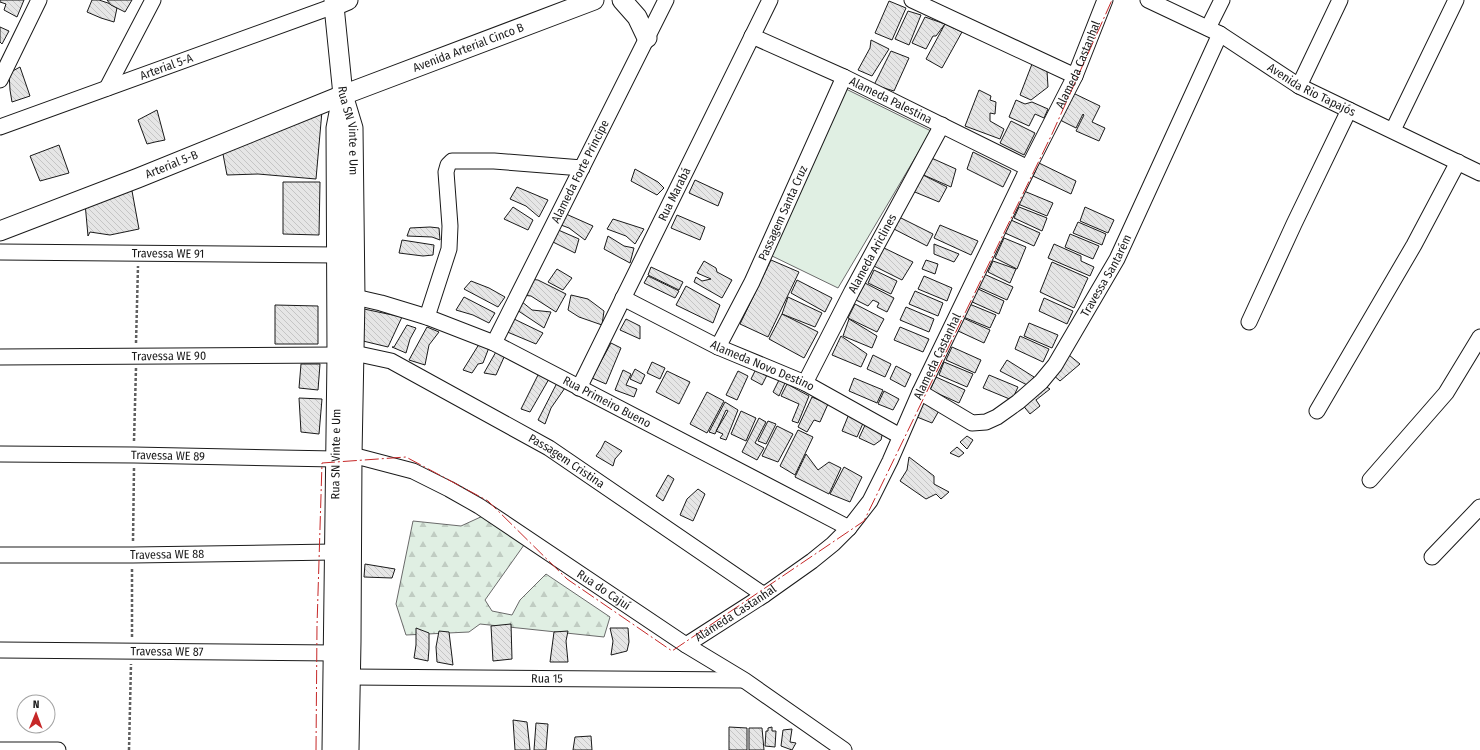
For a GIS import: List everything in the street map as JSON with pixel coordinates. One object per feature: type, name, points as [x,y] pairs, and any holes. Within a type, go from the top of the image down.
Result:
[{"type":"main road","name":"Avenida Arterial Cinco B","points":[[343,95],[594,0]]},
{"type":"main road","points":[[622,0],[637,17],[647,38]]},
{"type":"main road","points":[[338,2],[343,95]]},
{"type":"main road","name":"Arterial 5-B","points":[[0,231],[131,181],[343,95]]},
{"type":"main road","name":"Rua SN Vinte e Um","points":[[332,750],[350,677],[343,457],[346,319],[336,255],[336,128],[343,95]]},
{"type":"main road","name":"Rua SN Vinte e Um","points":[[343,95],[353,128],[355,297],[346,319]]},
{"type":"main road","name":"Rua SN Vinte e Um","points":[[343,457],[333,552],[334,653],[341,712],[349,750]]},
{"type":"street","points":[[0,80],[39,0]]},
{"type":"street","points":[[107,88],[153,0]]},
{"type":"street","name":"Alameda Forte Principe","points":[[494,343],[666,0]]},
{"type":"street","name":"Rua Marabá","points":[[579,388],[770,0]]},
{"type":"street","points":[[912,0],[1075,76]]},
{"type":"street","name":"Alameda Castanhal","points":[[686,645],[764,595],[812,561],[833,544],[849,528],[870,501],[890,461],[920,392],[1028,168],[1075,76],[1105,0]]},
{"type":"street","name":"Avenida Rio Tapajós","points":[[1148,0],[1214,31],[1299,86],[1480,173]]},
{"type":"street","name":"Travessa Santarém","points":[[920,392],[972,423],[986,422],[997,417],[1018,402],[1041,382],[1055,364],[1117,259],[1214,31],[1222,0]]},
{"type":"street","points":[[1299,86],[1340,0]]},
{"type":"street","points":[[1393,130],[1456,0]]},
{"type":"street","name":"Arterial 5-A","points":[[0,127],[338,2]]},
{"type":"street","name":"Alameda Palestina","points":[[752,36],[844,77],[1028,168]]},
{"type":"street","name":"Passagem Santa Cruz","points":[[718,347],[752,282],[844,77]]},
{"type":"street","points":[[1249,322],[1349,110]]},
{"type":"street","name":"Alameda Ariclines","points":[[805,383],[852,291],[942,125]]},
{"type":"street","points":[[427,317],[449,249],[450,226],[446,172],[448,165],[452,161],[494,161],[582,168]]},
{"type":"street","points":[[1317,411],[1414,245],[1458,162]]},
{"type":"street","name":"Travessa WE 91","points":[[0,252],[336,255]]},
{"type":"street","name":"Rua Primeiro Bueno","points":[[355,297],[427,317],[494,343],[849,528]]},
{"type":"street","name":"Alameda Novo Destino","points":[[623,298],[718,347],[805,383],[900,436]]},
{"type":"street","points":[[1370,480],[1446,393],[1480,337]]},
{"type":"street","name":"Travessa WE 90","points":[[0,358],[346,354]]},
{"type":"street","name":"Passagem Cristina","points":[[346,354],[391,361],[549,448],[764,595]]},
{"type":"street","name":"Travessa WE 89","points":[[0,454],[343,457]]},
{"type":"street","name":"Rua do Cajuí","points":[[343,457],[412,471],[450,489],[480,506],[686,645],[744,680],[844,750]]},
{"type":"street","points":[[1432,557],[1480,507]]},
{"type":"street","name":"Travessa WE 88","points":[[0,555],[333,552]]},
{"type":"street","name":"Travessa WE 87","points":[[0,650],[334,653]]},
{"type":"street","name":"Rua 15","points":[[350,677],[744,680]]},
{"type":"street","points":[[0,750],[58,750]]},
{"type":"path","points":[[129,750],[132,652],[138,254]]},
{"type":"green space","points":[[844,88],[931,131],[838,288],[768,254]]},
{"type":"green space","points":[[485,515],[524,545],[485,600],[492,611],[512,615],[520,600],[546,574],[610,617],[604,637],[480,624],[469,632],[406,635],[396,604],[413,521],[461,526]]},
{"type":"building","points":[[0,0],[24,0],[17,17],[4,10],[6,4],[0,2]]},
{"type":"building","points":[[92,0],[99,0],[117,8],[114,22],[87,12]]},
{"type":"building","points":[[107,0],[132,0],[125,12],[111,5]]},
{"type":"building","points":[[889,1],[906,8],[892,40],[875,33]]},
{"type":"building","points":[[908,11],[921,15],[909,45],[895,39]]},
{"type":"building","points":[[925,17],[945,24],[936,36],[933,36],[926,49],[912,43]]},
{"type":"building","points":[[945,24],[962,32],[942,68],[926,59]]},
{"type":"building","points":[[0,27],[9,31],[2,44],[0,42]]},
{"type":"building","points":[[871,40],[889,49],[872,76],[858,70],[870,48]]},
{"type":"building","points":[[891,51],[909,58],[894,91],[874,85]]},
{"type":"building","points":[[1032,64],[1047,71],[1048,87],[1031,100],[1020,95]]},
{"type":"building","points":[[20,67],[30,96],[12,102],[9,73]]},
{"type":"building","points":[[979,90],[991,96],[990,100],[996,102],[995,114],[990,113],[990,121],[1004,129],[1000,139],[965,126]]},
{"type":"building","points":[[1073,93],[1100,106],[1092,122],[1105,128],[1099,141],[1076,131],[1084,115],[1083,114],[1076,128],[1060,120]]},
{"type":"building","points":[[1016,100],[1025,104],[1032,102],[1048,109],[1044,118],[1035,114],[1029,126],[1009,117]]},
{"type":"building","points":[[157,110],[165,140],[147,144],[138,120]]},
{"type":"building","points":[[322,111],[316,179],[258,174],[227,175],[222,149]]},
{"type":"building","points":[[1011,121],[1035,133],[1024,155],[1000,143]]},
{"type":"building","points":[[59,145],[69,173],[40,181],[30,156]]},
{"type":"building","points":[[973,152],[1011,171],[1003,187],[967,169]]},
{"type":"building","points":[[927,156],[956,169],[951,187],[919,173]]},
{"type":"building","points":[[1039,163],[1076,181],[1071,194],[1033,176]]},
{"type":"building","points":[[635,169],[658,182],[664,188],[657,195],[631,181]]},
{"type":"building","points":[[917,172],[947,187],[939,202],[910,190]]},
{"type":"building","points":[[695,180],[723,193],[718,206],[689,193]]},
{"type":"building","points":[[283,182],[320,182],[319,235],[283,234]]},
{"type":"building","points":[[517,187],[548,200],[539,217],[526,206],[510,199]]},
{"type":"building","points":[[116,190],[132,191],[139,229],[110,235],[90,232],[88,236],[85,203]]},
{"type":"building","points":[[1024,191],[1053,203],[1047,216],[1018,204]]},
{"type":"building","points":[[513,207],[533,220],[528,230],[504,219]]},
{"type":"building","points":[[1019,207],[1047,218],[1042,231],[1014,218]]},
{"type":"building","points":[[1085,207],[1114,220],[1108,233],[1080,221]]},
{"type":"building","points":[[566,214],[593,226],[585,240],[569,228],[561,225]]},
{"type":"building","points":[[677,215],[705,227],[700,240],[671,228]]},
{"type":"building","points":[[897,216],[933,234],[927,246],[892,228]]},
{"type":"building","points":[[613,219],[644,229],[635,244],[626,236],[607,229]]},
{"type":"building","points":[[1011,220],[1040,233],[1034,246],[1005,233]]},
{"type":"building","points":[[1078,222],[1106,234],[1102,245],[1073,233]]},
{"type":"building","points":[[940,225],[978,241],[971,255],[934,238]]},
{"type":"building","points":[[410,228],[439,228],[440,240],[432,237],[407,236]]},
{"type":"building","points":[[556,229],[579,239],[575,253],[549,240]]},
{"type":"building","points":[[1070,234],[1099,246],[1093,259],[1065,247]]},
{"type":"building","points":[[608,236],[624,246],[634,248],[630,263],[604,249]]},
{"type":"building","points":[[1004,238],[1026,247],[1017,269],[995,258]]},
{"type":"building","points":[[402,240],[434,245],[433,255],[423,256],[399,253]]},
{"type":"building","points":[[934,244],[959,254],[954,262],[934,254]]},
{"type":"building","points":[[1054,244],[1081,256],[1081,261],[1094,267],[1090,276],[1048,258]]},
{"type":"building","points":[[882,247],[913,262],[902,280],[872,265]]},
{"type":"building","points":[[771,260],[799,272],[768,337],[740,324]]},
{"type":"building","points":[[926,260],[938,264],[935,274],[922,269]]},
{"type":"building","points":[[704,261],[716,268],[717,272],[732,280],[722,298],[694,282],[696,277],[702,281],[711,279],[697,273]]},
{"type":"building","points":[[993,261],[1016,269],[1010,283],[988,272]]},
{"type":"building","points":[[1052,262],[1088,278],[1074,308],[1040,292]]},
{"type":"building","points":[[651,267],[683,282],[679,290],[648,275]]},
{"type":"building","points":[[557,269],[572,278],[563,290],[548,282]]},
{"type":"building","points":[[874,270],[897,281],[891,294],[868,283]]},
{"type":"building","points":[[984,274],[1013,287],[1007,300],[978,287]]},
{"type":"building","points":[[648,276],[679,291],[675,298],[644,283]]},
{"type":"building","points":[[924,276],[952,288],[947,301],[918,289]]},
{"type":"building","points":[[528,279],[538,280],[566,294],[556,312],[531,296],[522,295]]},
{"type":"building","points":[[797,280],[832,298],[825,312],[791,293]]},
{"type":"building","points":[[471,281],[489,288],[505,297],[498,307],[464,289]]},
{"type":"building","points":[[865,283],[894,298],[887,312],[877,307],[879,303],[873,300],[868,306],[856,300]]},
{"type":"building","points":[[686,286],[720,305],[713,323],[676,305]]},
{"type":"building","points":[[976,288],[1004,301],[999,314],[970,301]]},
{"type":"building","points":[[915,291],[943,303],[938,316],[909,304]]},
{"type":"building","points":[[571,295],[588,299],[604,311],[602,325],[579,317],[568,310]]},
{"type":"building","points":[[464,297],[495,313],[489,323],[473,315],[456,310]]},
{"type":"building","points":[[788,297],[822,313],[815,327],[782,314]]},
{"type":"building","points":[[1044,298],[1073,311],[1067,324],[1039,311]]},
{"type":"building","points":[[521,301],[532,310],[551,312],[544,328],[514,308]]},
{"type":"building","points":[[967,303],[996,315],[990,328],[961,316]]},
{"type":"building","points":[[855,304],[884,319],[877,332],[848,318]]},
{"type":"building","points":[[275,305],[318,306],[318,344],[275,344]]},
{"type":"building","points":[[906,307],[934,319],[929,332],[900,320]]},
{"type":"building","points":[[364,309],[402,317],[388,347],[363,341]]},
{"type":"building","points":[[782,314],[818,332],[804,358],[769,339]]},
{"type":"building","points":[[961,317],[990,330],[984,343],[956,330]]},
{"type":"building","points":[[512,318],[543,333],[536,344],[505,331]]},
{"type":"building","points":[[626,319],[640,326],[640,339],[620,330]]},
{"type":"building","points":[[849,319],[877,336],[872,348],[843,336]]},
{"type":"building","points":[[1029,323],[1058,335],[1052,348],[1024,336]]},
{"type":"building","points":[[407,325],[416,328],[410,339],[406,353],[392,347],[394,347]]},
{"type":"building","points":[[427,327],[439,332],[429,345],[425,365],[409,360]]},
{"type":"building","points":[[900,327],[929,339],[923,352],[894,340]]},
{"type":"building","points":[[841,336],[867,354],[861,367],[832,355]]},
{"type":"building","points":[[1020,336],[1049,349],[1043,362],[1015,349]]},
{"type":"building","points":[[481,341],[490,345],[483,363],[478,364],[472,373],[463,370]]},
{"type":"building","points":[[611,343],[621,348],[606,384],[592,378]]},
{"type":"building","points":[[952,347],[981,360],[975,373],[946,360]]},
{"type":"building","points":[[497,350],[505,355],[496,375],[484,373]]},
{"type":"building","points":[[873,355],[891,364],[885,377],[867,369]]},
{"type":"building","points":[[1069,355],[1080,364],[1060,381],[1051,373]]},
{"type":"building","points":[[1007,360],[1034,377],[1029,386],[1000,371]]},
{"type":"building","points":[[652,362],[665,368],[660,379],[647,373]]},
{"type":"building","points":[[944,362],[973,374],[967,387],[939,375]]},
{"type":"building","points":[[301,364],[320,364],[318,390],[299,388]]},
{"type":"building","points":[[896,366],[911,374],[905,387],[890,379]]},
{"type":"building","points":[[635,369],[645,375],[641,384],[630,379]]},
{"type":"building","points":[[756,369],[767,375],[762,385],[751,379]]},
{"type":"building","points":[[623,370],[631,374],[626,385],[637,389],[634,397],[615,390]]},
{"type":"building","points":[[667,371],[690,382],[679,404],[656,392]]},
{"type":"building","points":[[738,371],[748,376],[737,400],[726,395]]},
{"type":"building","points":[[539,373],[549,379],[530,412],[521,409]]},
{"type":"building","points":[[989,375],[1018,387],[1012,400],[983,388]]},
{"type":"building","points":[[936,377],[965,390],[959,403],[930,390]]},
{"type":"building","points":[[854,378],[883,390],[877,403],[849,391]]},
{"type":"building","points":[[559,379],[567,385],[551,408],[545,424],[538,420]]},
{"type":"building","points":[[779,380],[785,383],[779,396],[773,392]]},
{"type":"building","points":[[787,384],[809,396],[798,423],[792,421],[799,404],[781,396]]},
{"type":"building","points":[[1043,385],[1050,389],[1036,400],[1040,406],[1030,414],[1021,403]]},
{"type":"building","points":[[884,391],[899,399],[893,410],[878,404]]},
{"type":"building","points":[[707,392],[724,401],[707,433],[690,424]]},
{"type":"building","points":[[812,397],[828,404],[820,422],[814,420],[807,432],[798,427]]},
{"type":"building","points":[[299,398],[322,399],[319,434],[301,432]]},
{"type":"building","points":[[921,398],[941,407],[932,423],[912,415]]},
{"type":"building","points":[[725,402],[738,410],[726,440],[720,438],[723,434],[716,431],[715,434],[709,432]],"holes":[[[726,410],[728,411],[718,428]]]},
{"type":"building","points":[[741,411],[756,418],[746,441],[731,434]]},
{"type":"building","points":[[849,414],[864,421],[857,437],[842,431]]},
{"type":"building","points":[[759,418],[766,422],[755,443],[764,448],[757,460],[742,452]]},
{"type":"building","points":[[768,421],[776,424],[766,444],[758,441]]},
{"type":"building","points":[[866,423],[883,431],[881,440],[874,445],[859,438]]},
{"type":"building","points":[[777,426],[793,434],[778,462],[762,456]]},
{"type":"building","points":[[798,430],[813,437],[795,475],[780,466]]},
{"type":"building","points":[[967,436],[973,440],[967,449],[960,442]]},
{"type":"building","points":[[605,441],[622,451],[615,459],[613,466],[596,456]]},
{"type":"building","points":[[957,447],[964,453],[959,457],[950,453]]},
{"type":"building","points":[[806,454],[818,470],[829,462],[841,468],[829,494],[795,477]]},
{"type":"building","points":[[909,457],[934,476],[934,484],[949,492],[941,499],[936,494],[926,499],[900,481],[907,470]]},
{"type":"building","points":[[844,467],[862,477],[850,502],[830,494]]},
{"type":"building","points":[[668,475],[674,479],[663,501],[656,496]]},
{"type":"building","points":[[698,489],[705,494],[693,521],[680,515],[687,499]]},
{"type":"building","points":[[365,564],[395,569],[392,578],[364,577]]},
{"type":"building","points":[[511,624],[512,659],[493,661],[491,626]]},
{"type":"building","points":[[416,628],[429,633],[428,661],[414,658]]},
{"type":"building","points":[[610,628],[628,628],[629,642],[627,651],[611,655],[613,641]]},
{"type":"building","points":[[439,631],[449,632],[453,665],[437,662],[436,647]]},
{"type":"building","points":[[568,631],[566,641],[568,662],[550,662],[554,632]]},
{"type":"building","points":[[513,720],[527,722],[530,750],[515,750]]},
{"type":"building","points":[[536,723],[548,724],[546,750],[534,750]]},
{"type":"building","points":[[729,727],[747,728],[747,750],[729,750]]},
{"type":"building","points":[[772,727],[772,731],[776,731],[775,747],[765,746],[766,731],[768,731],[768,728]]},
{"type":"building","points":[[749,728],[762,728],[764,750],[749,750]]},
{"type":"building","points":[[792,729],[790,742],[796,743],[792,750],[781,746],[783,730]]},
{"type":"building","points":[[591,736],[592,750],[573,750],[575,737]]},
{"type":"power","points":[[316,750],[317,626],[322,463],[406,457],[488,501],[567,579],[672,651],[864,521],[1052,134],[1112,0]]}]
